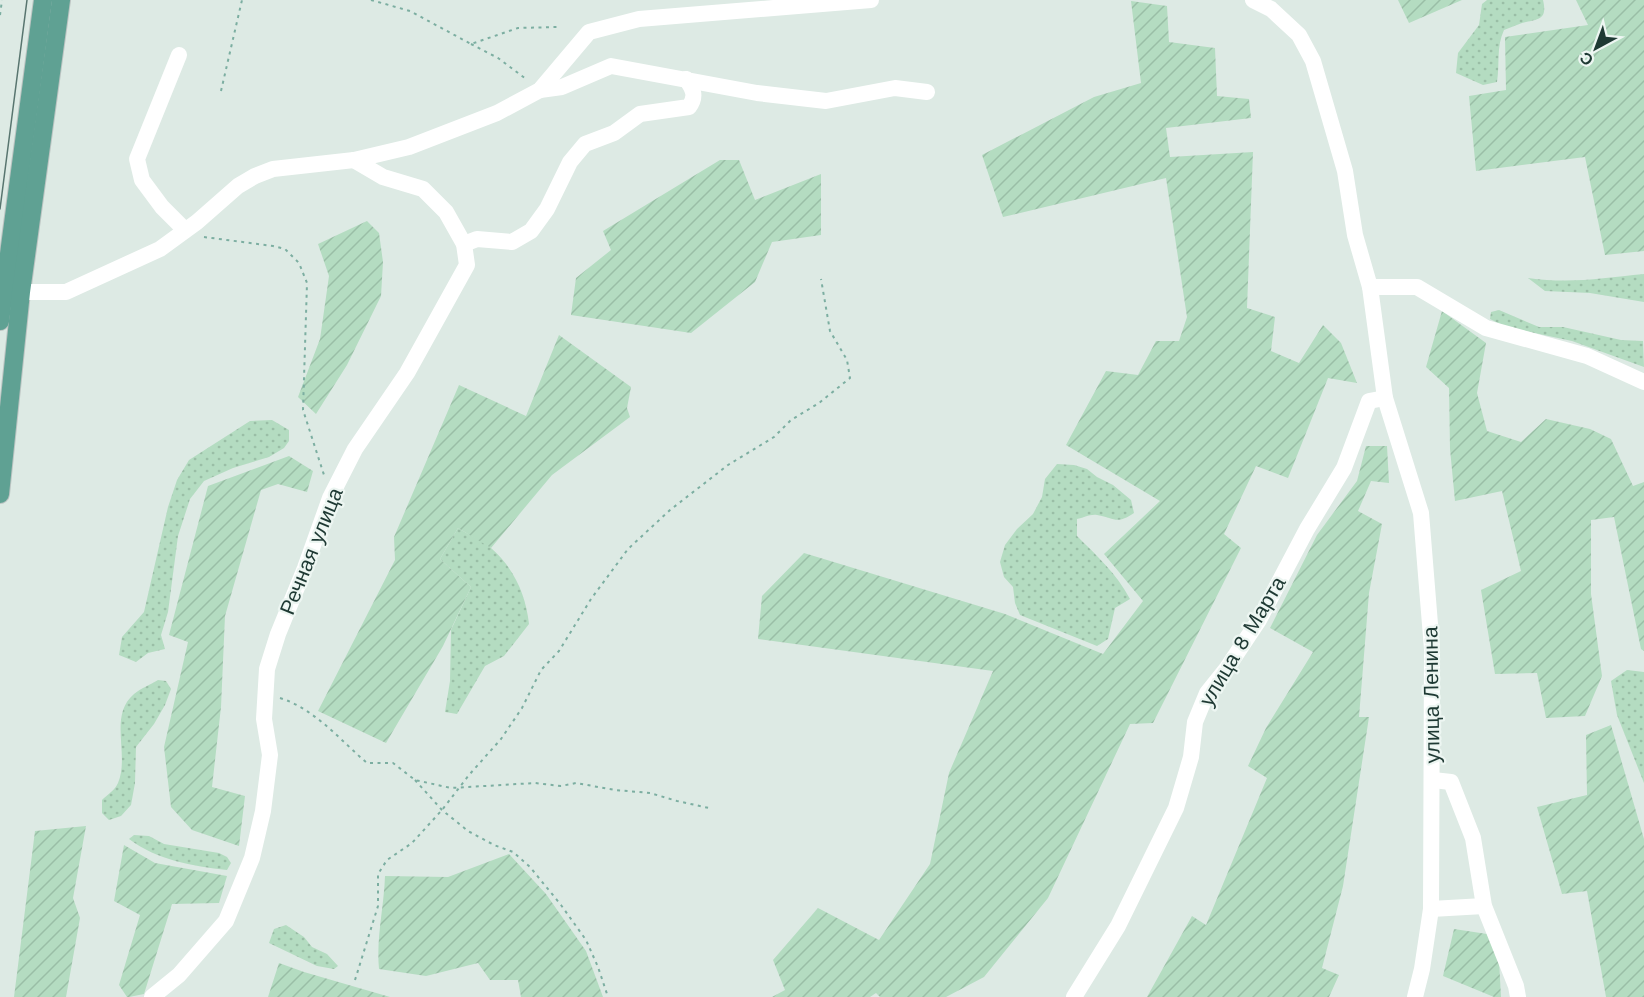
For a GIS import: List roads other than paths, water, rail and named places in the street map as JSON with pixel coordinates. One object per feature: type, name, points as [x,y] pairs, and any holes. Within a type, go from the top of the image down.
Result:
[{"type":"main road","points":[[0,494],[21,292],[44,0]]},
{"type":"main road","points":[[0,317],[36,120],[61,0]]},
{"type":"street","points":[[540,90],[589,32],[599,29],[639,19],[871,0]]},
{"type":"street","name":"улица Ленина","points":[[1253,0],[1271,9],[1299,34],[1313,61],[1345,171],[1355,235],[1370,287],[1385,398],[1421,513],[1432,649],[1433,780],[1431,909],[1422,969],[1415,997]]},
{"type":"street","points":[[179,55],[137,159],[142,180],[162,207],[187,229]]},
{"type":"street","points":[[21,292],[66,292],[160,249],[238,186],[273,169],[354,160],[409,147],[497,113],[540,90],[562,87],[611,66],[757,93],[826,101],[896,88],[927,92]]},
{"type":"street","points":[[354,160],[383,177],[423,189],[446,212],[464,244],[477,239],[512,242],[531,231],[547,209],[576,153],[585,144],[614,133],[640,114],[689,107],[694,100],[693,90],[686,79]]},
{"type":"street","name":"Речная улица","points":[[152,997],[179,975],[226,921],[252,858],[263,810],[270,755],[264,720],[267,669],[330,498],[355,449],[407,373],[467,265],[464,244]]},
{"type":"street","points":[[1370,287],[1417,287],[1485,328],[1587,356],[1644,382]]},
{"type":"street","name":"улица 8 Марта","points":[[1074,997],[1118,926],[1176,808],[1191,757],[1195,722],[1207,693],[1259,620],[1307,529],[1344,468],[1369,400],[1385,398]]},
{"type":"street","points":[[1433,780],[1451,782],[1473,838],[1484,906],[1516,986],[1518,997]]},
{"type":"street","points":[[1431,909],[1484,906]]},
{"type":"tram line","points":[[0,209],[27,0]]}]
